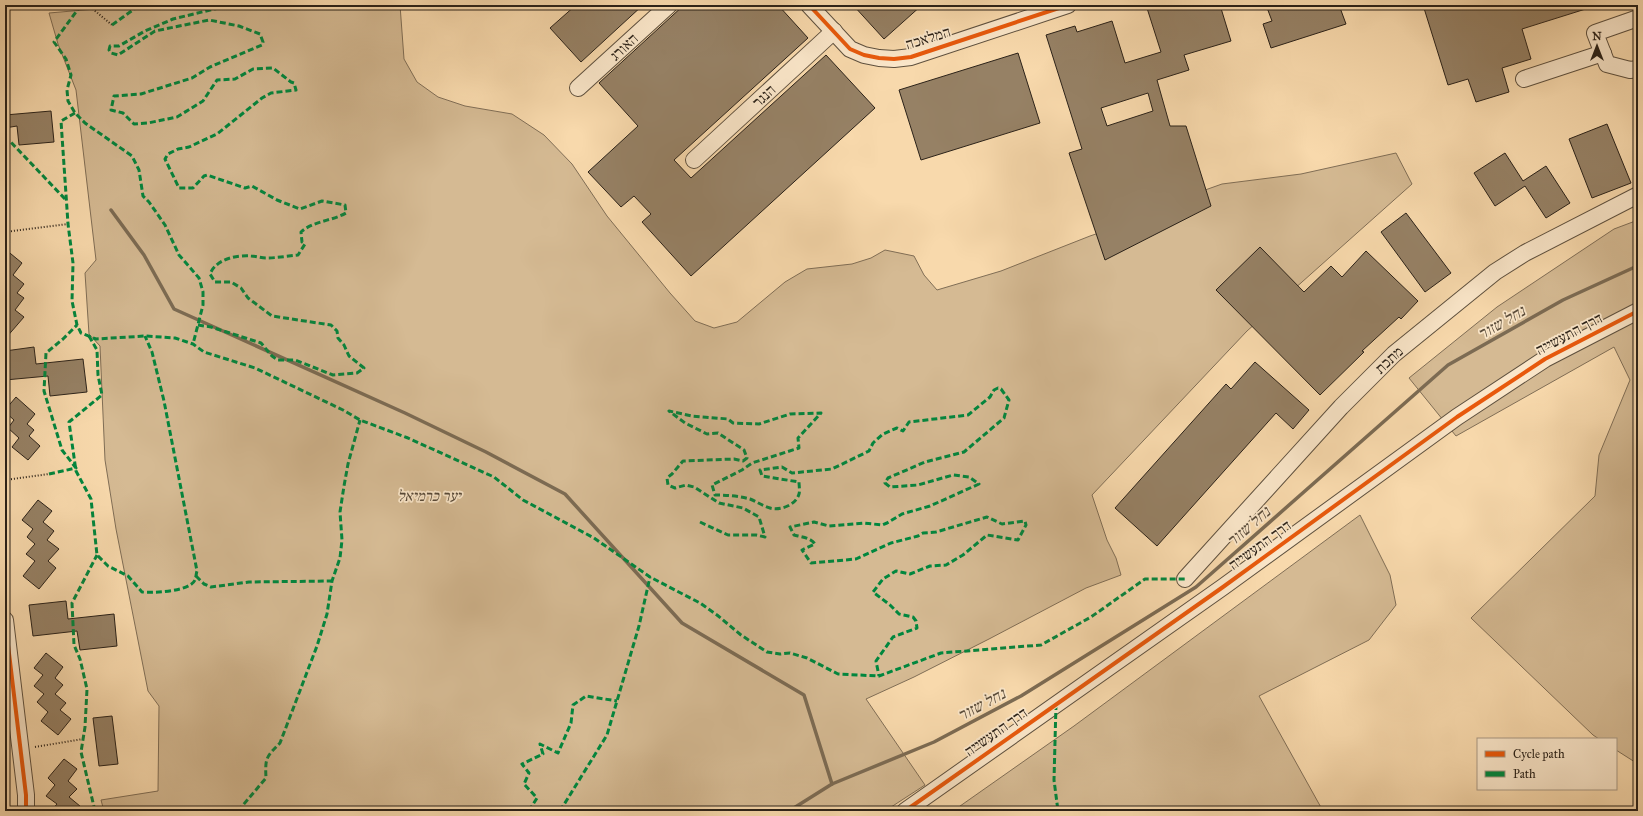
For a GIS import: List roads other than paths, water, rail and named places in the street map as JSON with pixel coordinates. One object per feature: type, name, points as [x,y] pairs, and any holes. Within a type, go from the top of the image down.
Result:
[{"type":"street","name":"האורג","points":[[578,88],[669,5]]},
{"type":"street","name":"המלאכה","points":[[809,5],[850,49],[864,55],[894,59],[911,57],[1029,11],[1068,5]]},
{"type":"street","points":[[1638,18],[1595,33],[1607,64],[1630,70],[1638,69]]},
{"type":"street","name":"הנגר","points":[[694,160],[834,31]]},
{"type":"street","points":[[1524,79],[1603,53]]},
{"type":"street","name":"מתכת","points":[[1185,579],[1341,407],[1394,354],[1495,272],[1525,253],[1638,195]]},
{"type":"street","name":"דרך התעשייה","points":[[905,811],[1216,591],[1457,417],[1545,359],[1638,311]]},
{"type":"street","points":[[5,620],[26,795],[26,811]]},
{"type":"waterway","points":[[111,210],[144,255],[174,309],[405,413],[486,452],[565,494],[682,623],[804,695],[832,784]]},
{"type":"waterway","name":"נחל שזור","points":[[789,811],[832,784],[934,742],[1021,696],[1196,587],[1448,365],[1563,300],[1635,267],[1638,263]]},
{"type":"park label","name":"יער כרמיאל","points":[[429,496]]}]
